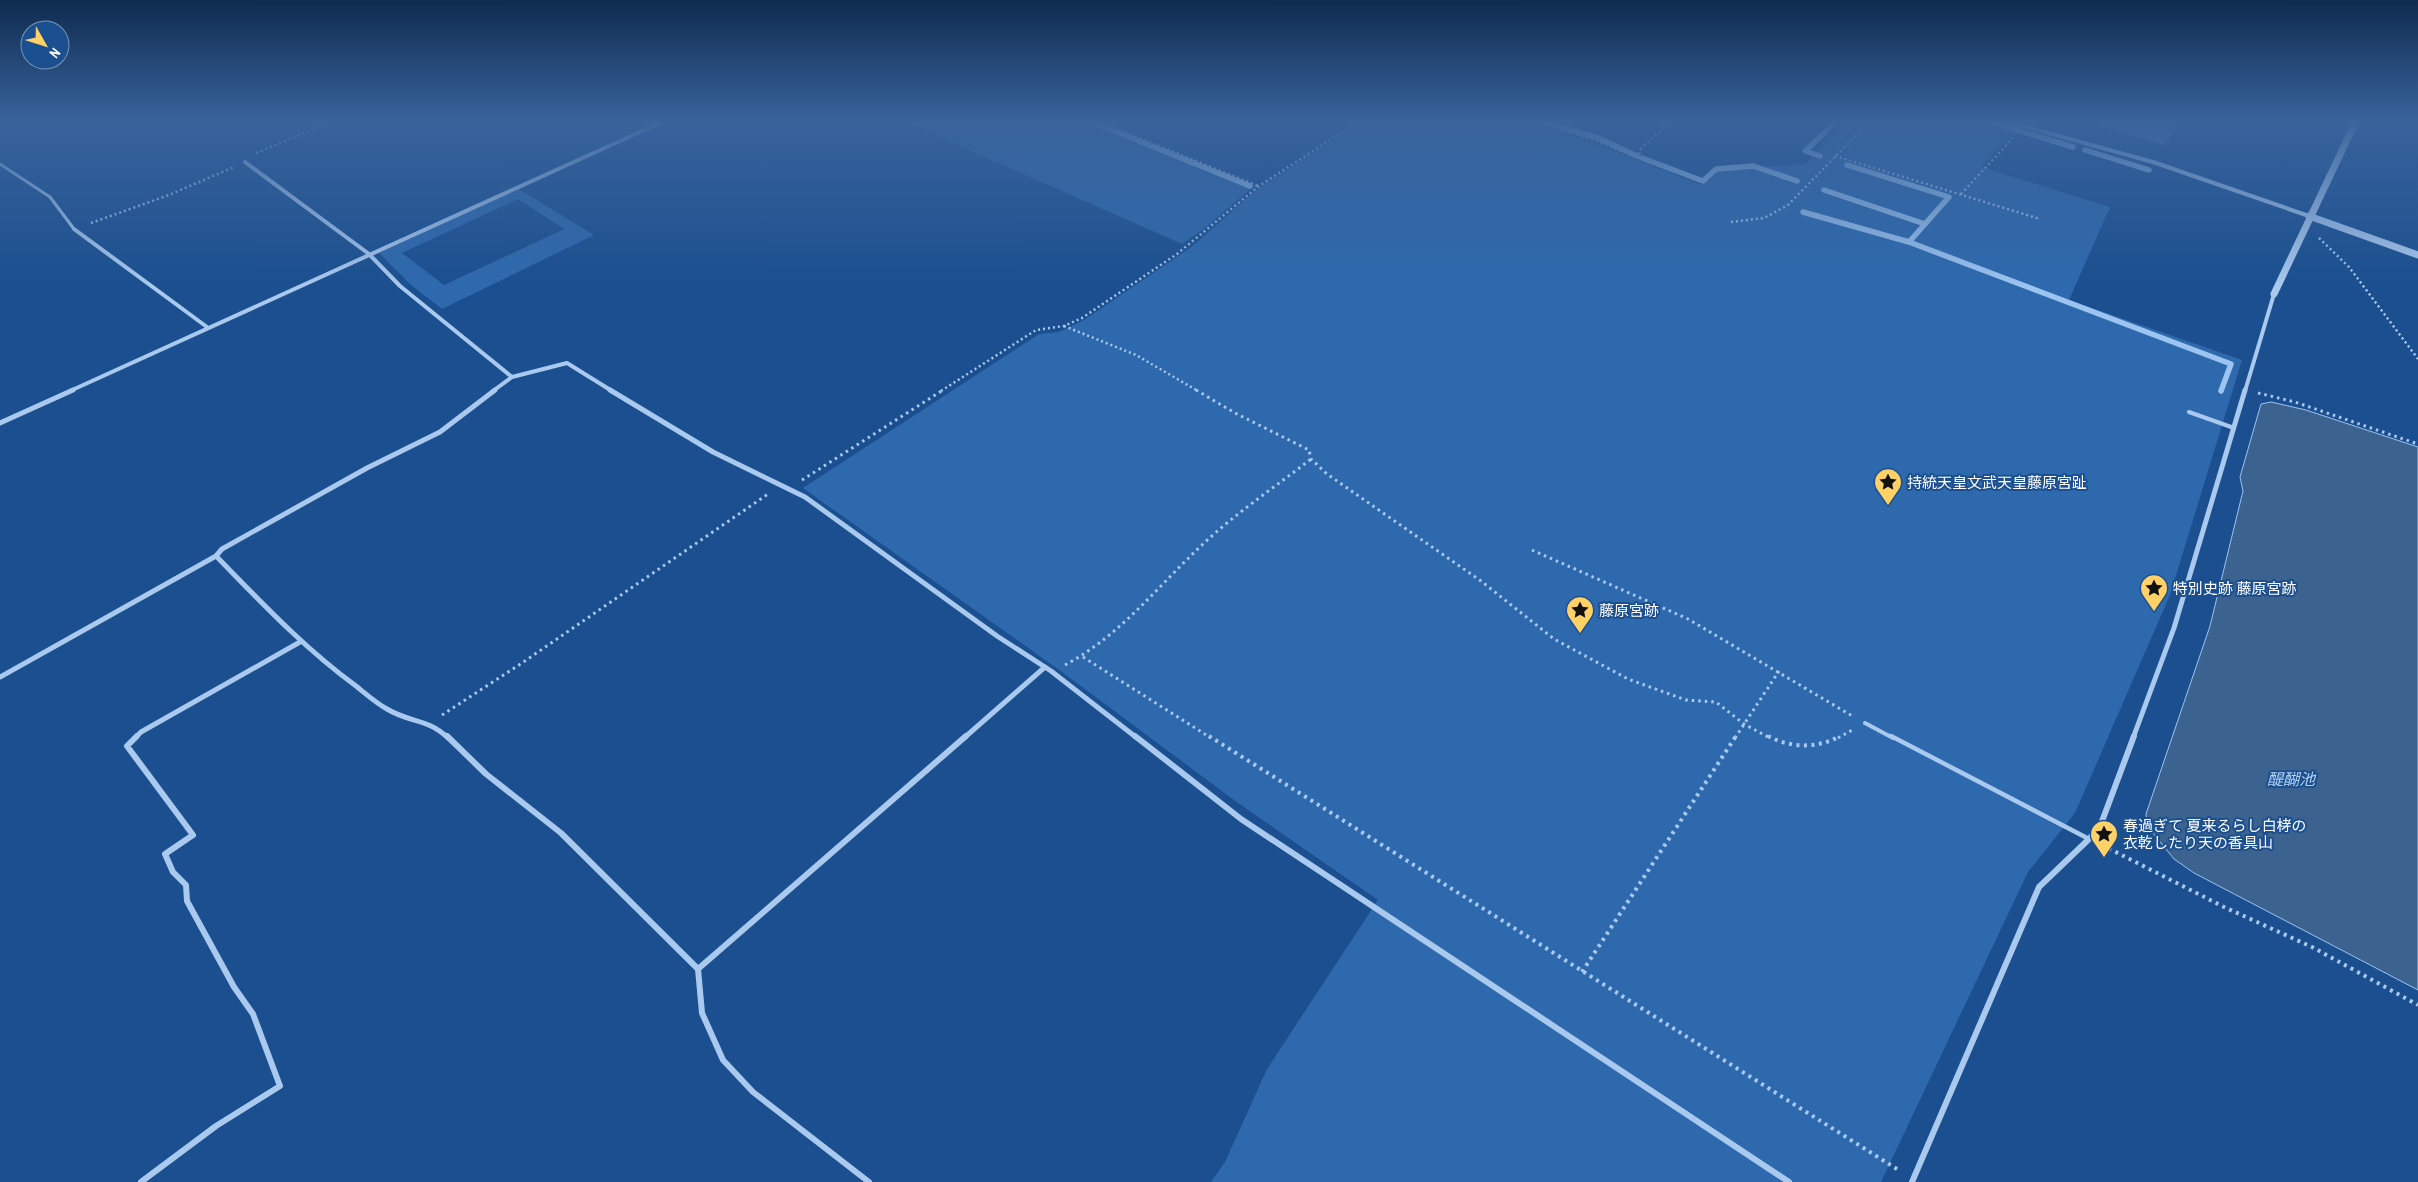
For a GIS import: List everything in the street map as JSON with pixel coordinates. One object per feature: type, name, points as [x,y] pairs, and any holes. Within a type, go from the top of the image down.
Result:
[{"type":"street","points":[[264,176],[369,254],[400,286],[512,377]]},
{"type":"street","points":[[0,422],[542,176]]},
{"type":"street","points":[[2194,176],[2418,255]]},
{"type":"street","points":[[1913,1181],[2039,887],[2089,839],[2101,824],[2174,628],[2274,294],[2329,176]]},
{"type":"street","points":[[74,229],[207,327]]},
{"type":"street","points":[[0,676],[216,556],[222,548],[286,512],[366,468],[440,432],[512,377],[567,363],[676,432],[779,487],[805,497],[997,636],[1051,671],[1241,819],[1789,1182]]},
{"type":"street","points":[[216,556],[300,642],[387,708],[411,720],[429,723],[438,728],[486,774],[560,833],[698,969],[702,1013],[723,1060],[753,1092],[829,1149],[868,1182]]},
{"type":"street","points":[[141,1182],[216,1126],[280,1086],[263,1046],[254,1014],[234,988],[187,901],[186,885],[174,872],[165,854],[194,836],[169,805],[164,794],[127,746],[141,732],[300,642]]},
{"type":"street","points":[[698,969],[1045,667]]},
{"type":"lane","points":[[18,176],[50,197],[74,229]]},
{"type":"lane","points":[[2189,412],[2234,428]]},
{"type":"lane","points":[[1865,723],[2089,839]]},
{"type":"path","points":[[74,229],[169,195],[212,176]]},
{"type":"path","points":[[1235,176],[1259,186]]},
{"type":"path","points":[[787,490],[1036,330],[1064,326],[1082,318],[1177,254],[1259,186],[1274,176]]},
{"type":"path","points":[[1732,222],[1764,218],[1788,205],[1816,176]]},
{"type":"path","points":[[1902,176],[2040,219]]},
{"type":"path","points":[[1960,194],[1977,176]]},
{"type":"path","points":[[2306,224],[2348,267],[2418,359]]},
{"type":"path","points":[[1064,326],[1136,355],[1235,413],[1309,450],[1311,459],[1327,474],[1481,581],[1554,639],[1628,679],[1686,700],[1716,702],[1744,724],[1784,745],[1826,744],[1865,723]]},
{"type":"path","points":[[2246,390],[2295,402],[2418,444]]},
{"type":"path","points":[[1051,671],[1083,656],[1098,646],[1161,589],[1202,545],[1247,506],[1311,459]]},
{"type":"path","points":[[429,723],[522,663],[779,487]]},
{"type":"path","points":[[1532,550],[1688,619],[1779,670],[1865,723]]},
{"type":"path","points":[[1083,656],[1913,1181]]},
{"type":"path","points":[[1582,972],[1779,670]]},
{"type":"path","points":[[2089,839],[2224,908],[2312,947],[2418,1005]]},
{"type":"shaded area","points":[[1028,176],[1230,176],[1254,186],[1205,228],[1182,244]]},
{"type":"shaded area","name":"藤原宮跡","points":[[1277,176],[1679,176],[1702,185],[1710,176],[2011,176],[2110,207],[2069,300],[2242,360],[2170,595],[2075,813],[2028,872],[1881,1182],[1211,1182],[1225,1162],[1267,1069],[1378,900],[1238,803],[1062,672],[803,488],[1039,334],[1059,332],[1084,320],[1190,248],[1259,188]]},
{"type":"shaded area","points":[[519,189],[594,235],[442,309],[411,285],[379,253]],"holes":[[[518,199],[564,229],[444,285],[402,253]]]},
{"type":"water","name":"醍醐池","points":[[2271,402],[2306,410],[2418,447],[2418,990],[2194,873],[2174,859],[2147,826],[2146,814],[2210,626],[2243,491],[2240,477],[2261,404]]},
{"type":"waterway","points":[[1226,176],[1250,186]]},
{"type":"waterway","points":[[1690,176],[1703,181],[1708,176]]},
{"type":"waterway","points":[[1783,176],[1797,181]]},
{"type":"waterway","points":[[1883,176],[1949,197],[1925,224]]},
{"type":"waterway","points":[[1824,190],[1925,224]]},
{"type":"waterway","points":[[1803,212],[1909,242]]},
{"type":"waterway","points":[[1909,242],[1925,224]]},
{"type":"waterway","points":[[1909,242],[2231,364],[2221,391]]},
{"type":"place","name":"持統天皇文武天皇藤原宮趾","points":[[1888,506]]},
{"type":"place","name":"特別史跡 藤原宮跡","points":[[2154,612]]},
{"type":"place","name":"藤原宮跡","points":[[1580,634]]},
{"type":"place","name":"春過ぎて 夏来るらし白𣑥の 衣乾したり天の香具山","points":[[2104,858]]}]
